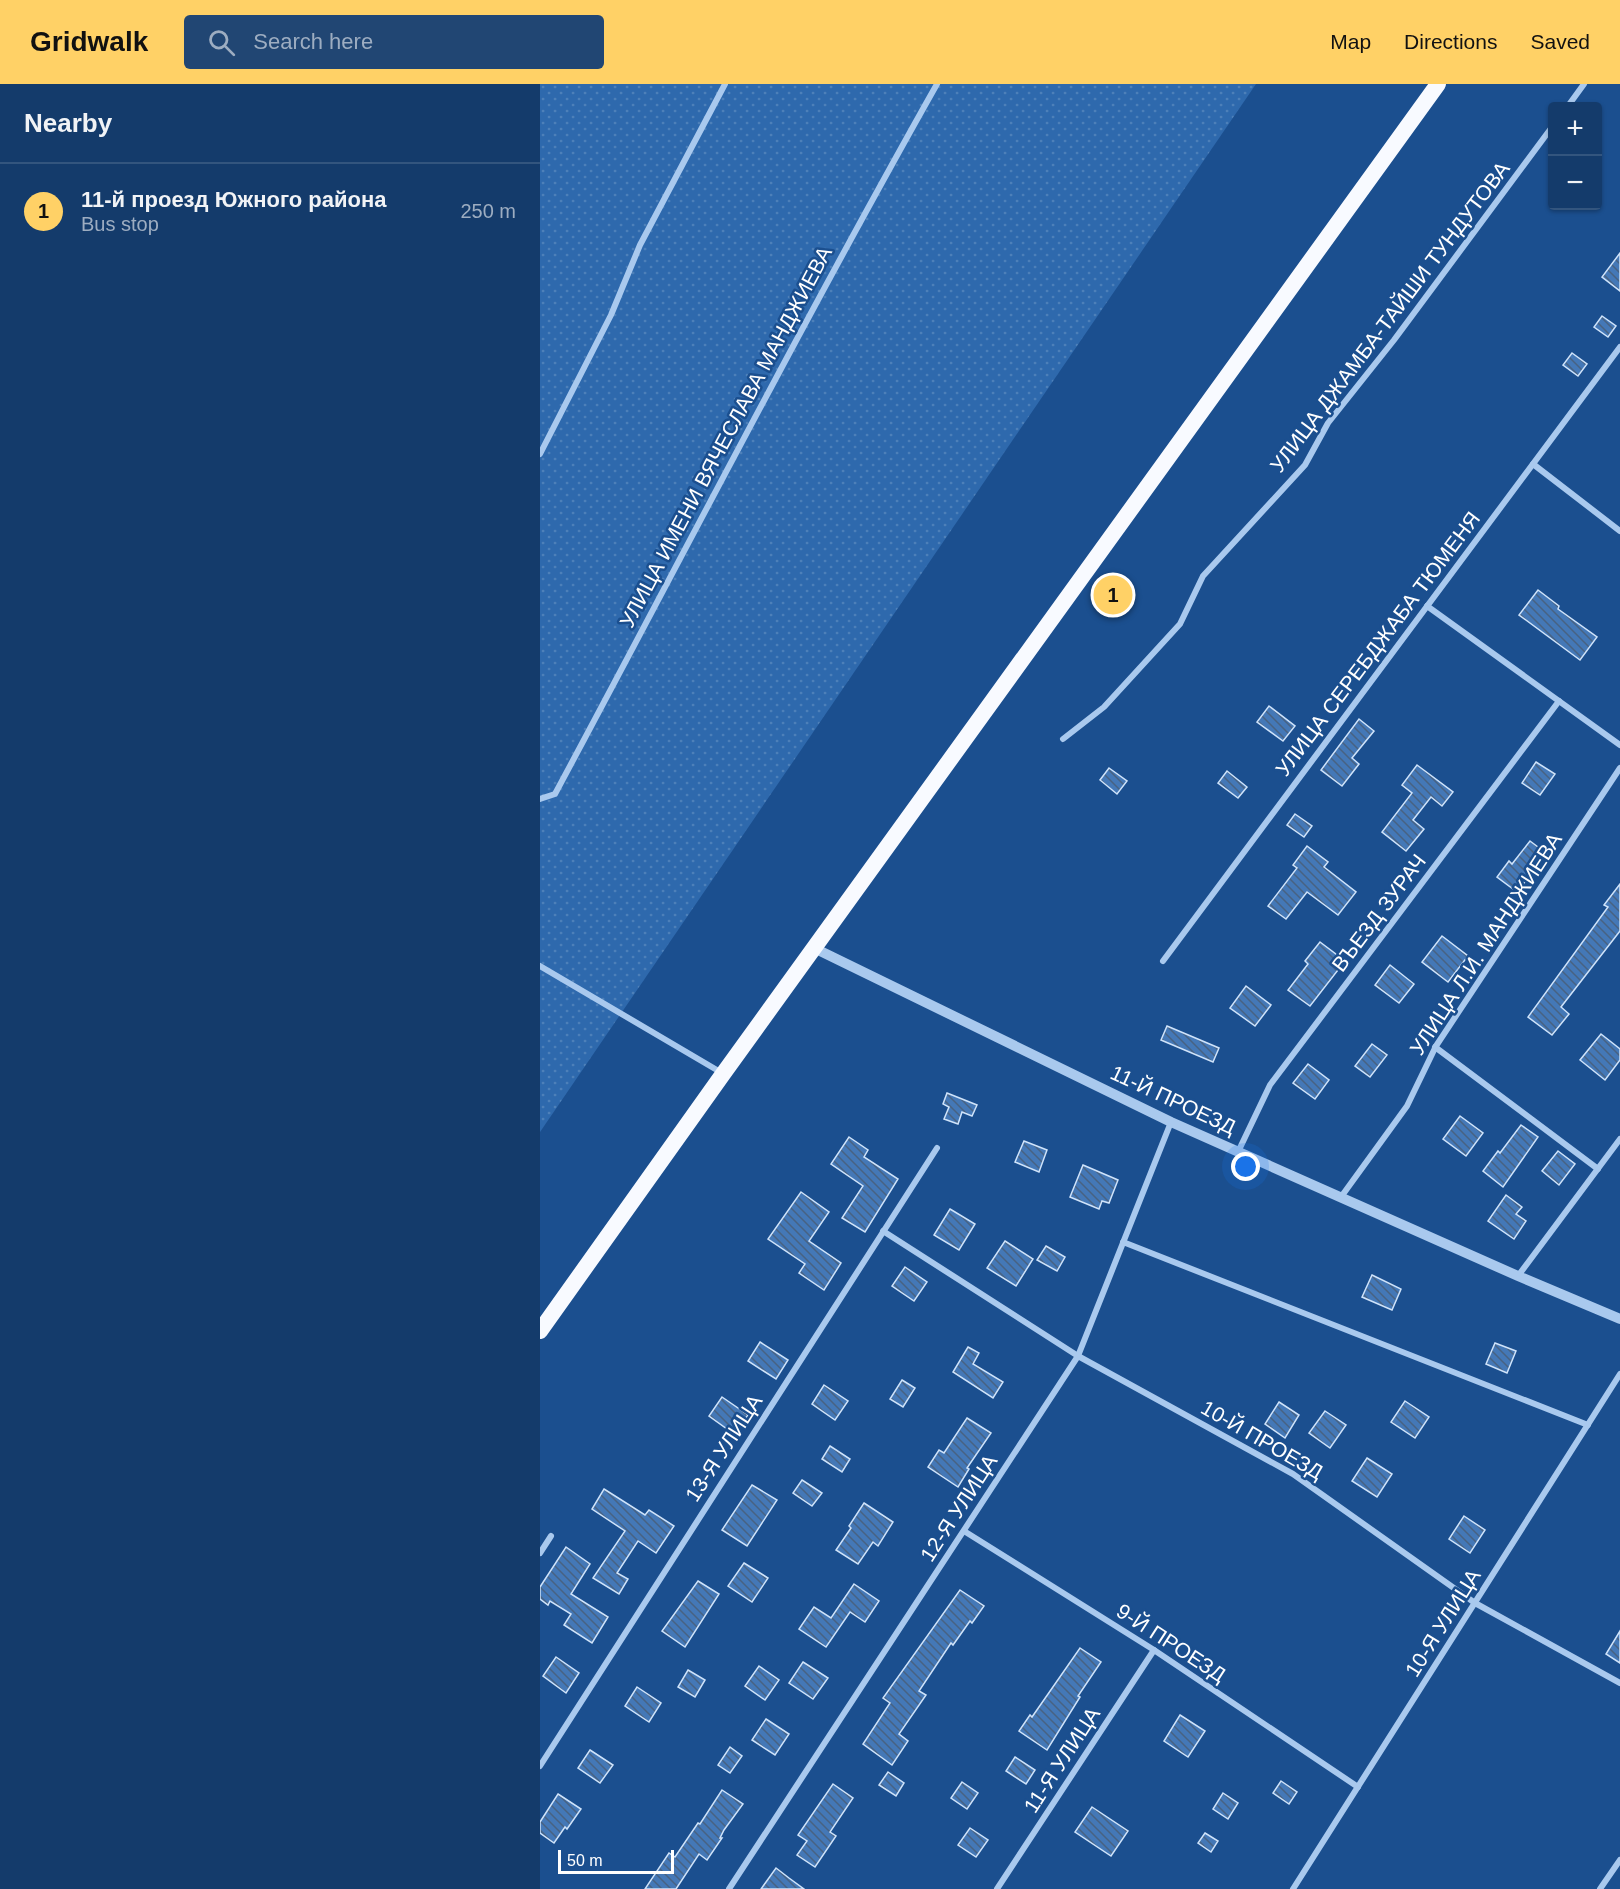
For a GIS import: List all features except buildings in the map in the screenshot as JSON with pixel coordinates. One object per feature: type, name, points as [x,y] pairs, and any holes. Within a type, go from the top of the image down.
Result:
[{"type":"highway","points":[[540,1331],[813,948],[1438,84]]},
{"type":"street","points":[[540,454],[610,315],[640,245],[725,84]]},
{"type":"street","name":"УЛИЦА ИМЕНИ ВЯЧЕСЛАВА МАНДЖИЕВА","points":[[540,799],[555,794],[733,457],[880,184],[937,84]]},
{"type":"street","points":[[1571,102],[1584,84]]},
{"type":"street","name":"УЛИЦА ДЖАМБА-ТАЙШИ ТУНДУТОВА","points":[[1062,739],[1104,707],[1180,624],[1203,576],[1305,465],[1328,423],[1394,340],[1548,132]]},
{"type":"street","name":"УЛИЦА СЕРЕБДЖАБА ТЮМЕНЯ","points":[[1163,961],[1620,347]]},
{"type":"street","points":[[1533,464],[1620,531]]},
{"type":"street","points":[[1427,606],[1620,745]]},
{"type":"street","name":"ВЪЕЗД ЗУРАЧ","points":[[1238,1152],[1270,1085],[1559,701]]},
{"type":"street","name":"УЛИЦА Л.И. МАНДЖИЕВА","points":[[1341,1197],[1407,1106],[1435,1047],[1620,768]]},
{"type":"street","name":"11-Й ПРОЕЗД","points":[[813,948],[1171,1122],[1620,1319]]},
{"type":"street","points":[[540,966],[723,1074]]},
{"type":"street","points":[[1435,1047],[1598,1169]]},
{"type":"street","name":"12-Я УЛИЦА","points":[[729,1889],[1078,1356],[1171,1122]]},
{"type":"street","points":[[1518,1276],[1620,1139]]},
{"type":"street","name":"13-Я УЛИЦА","points":[[540,1766],[937,1148]]},
{"type":"street","name":"10-Й ПРОЕЗД","points":[[883,1231],[1078,1356],[1293,1474],[1475,1603],[1620,1683]]},
{"type":"street","points":[[1123,1242],[1588,1425]]},
{"type":"street","name":"10-Я УЛИЦА","points":[[1293,1889],[1620,1374]]},
{"type":"street","name":"9-Й ПРОЕЗД","points":[[964,1531],[1154,1650],[1358,1787]]},
{"type":"street","points":[[540,1553],[551,1536]]},
{"type":"street","name":"11-Я УЛИЦА","points":[[997,1889],[1154,1650]]},
{"type":"street","points":[[1600,1889],[1620,1860]]},
{"type":"shaded area","points":[[540,84],[1256,84],[540,1132]]},
{"type":"place","name":"11-й проезд Южного района","points":[[1113,595]]}]
